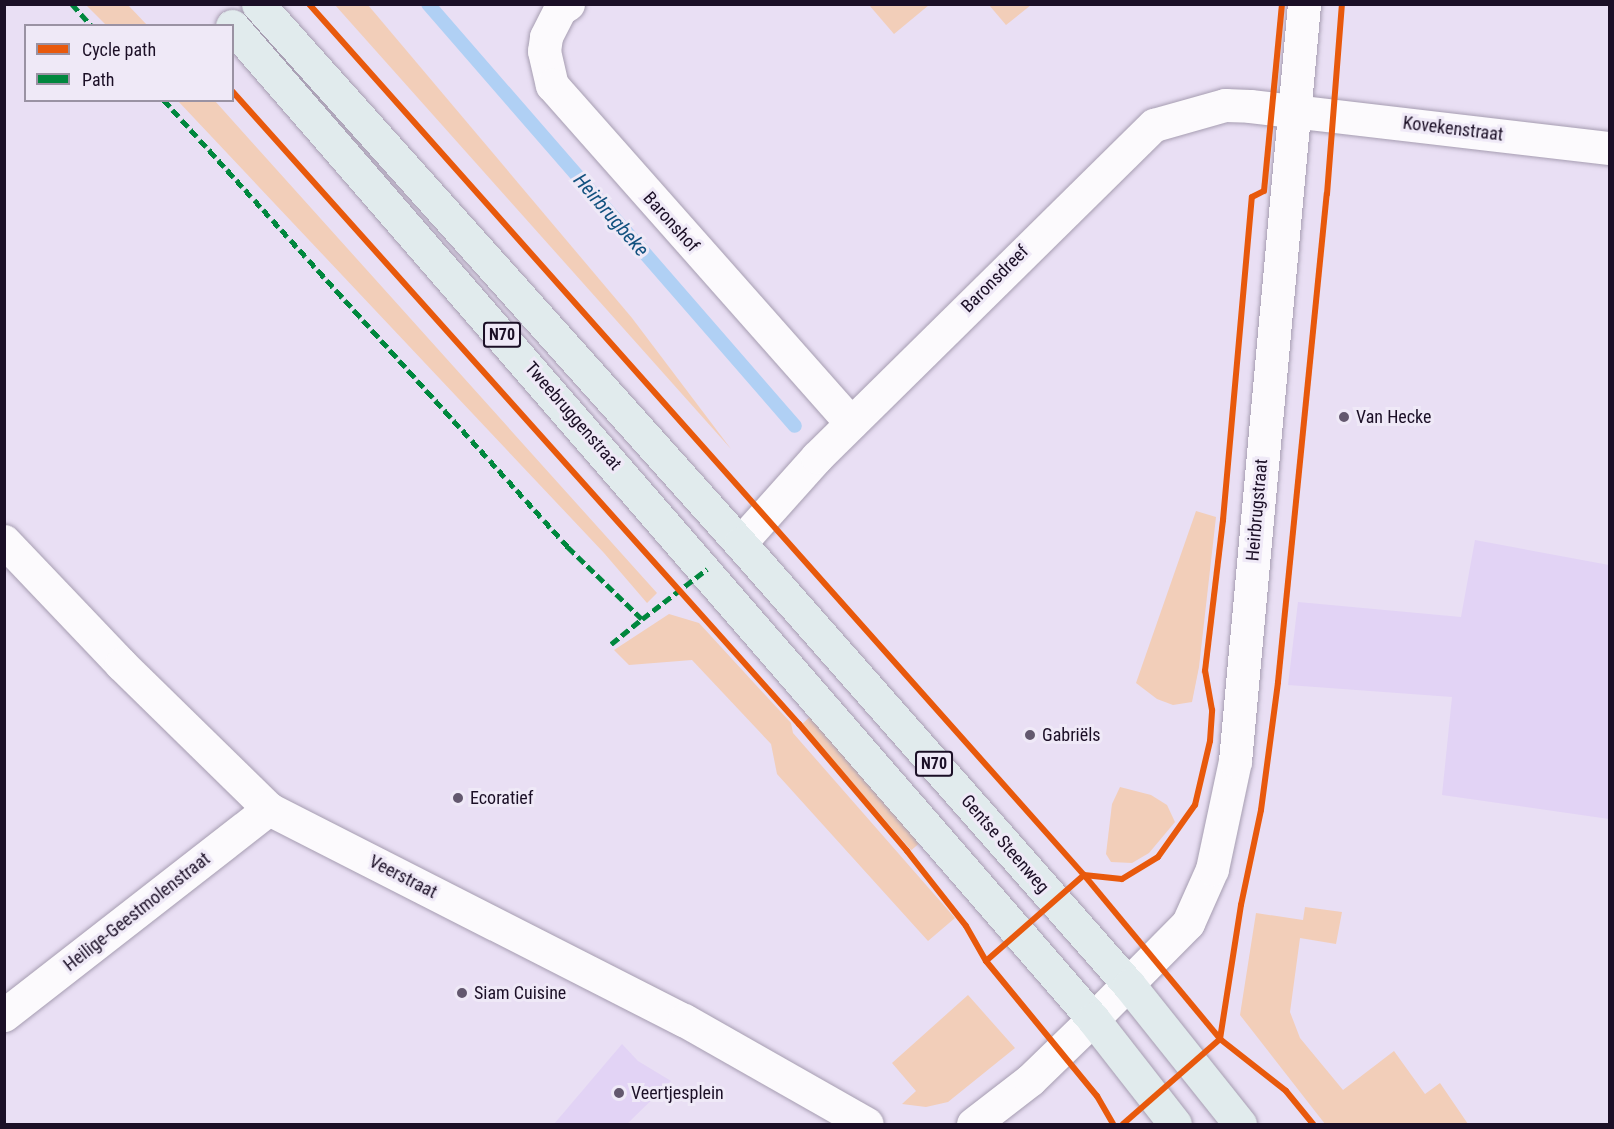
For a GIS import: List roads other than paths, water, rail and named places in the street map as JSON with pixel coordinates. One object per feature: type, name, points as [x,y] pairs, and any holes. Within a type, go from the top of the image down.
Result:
[{"type":"main road","name":"Tweebruggenstraat","points":[[214,4],[230,24]]},
{"type":"main road","name":"N70","points":[[258,4],[740,543]]},
{"type":"main road","name":"Tweebruggenstraat","points":[[234,28],[771,644],[1093,1019]]},
{"type":"main road","name":"Gentse Steenweg","points":[[740,543],[1129,984],[1239,1125]]},
{"type":"main road","name":"N70","points":[[1093,1019],[1175,1125]]},
{"type":"street","name":"Baronshof","points":[[568,4],[560,9],[546,37],[544,51],[552,85],[851,423]]},
{"type":"street","name":"Heirbrugstraat","points":[[1129,984],[1188,923],[1212,869],[1235,761],[1297,109],[1304,4]]},
{"type":"street","name":"Baronsdreef","points":[[740,543],[851,423],[1154,124],[1225,105],[1297,109]]},
{"type":"street","name":"Kovekenstraat","points":[[1297,109],[1610,148]]},
{"type":"street","name":"Veerstraat","points":[[4,541],[121,664],[269,808],[684,1020],[867,1125]]},
{"type":"street","name":"Heilige-Geestmolenstraat","points":[[4,1015],[269,808]]},
{"type":"street","points":[[973,1125],[1030,1080],[1129,984]]},
{"type":"waterway","name":"Heirbrugbeke","points":[[428,4],[795,426]]},
{"type":"place","name":"Van Hecke","points":[[1344,417]]},
{"type":"place","name":"Gabriëls","points":[[1030,735]]},
{"type":"place","name":"Ecoratief","points":[[458,798]]},
{"type":"place","name":"Siam Cuisine","points":[[462,993]]},
{"type":"place","name":"Veertjesplein","points":[[619,1093]]}]
